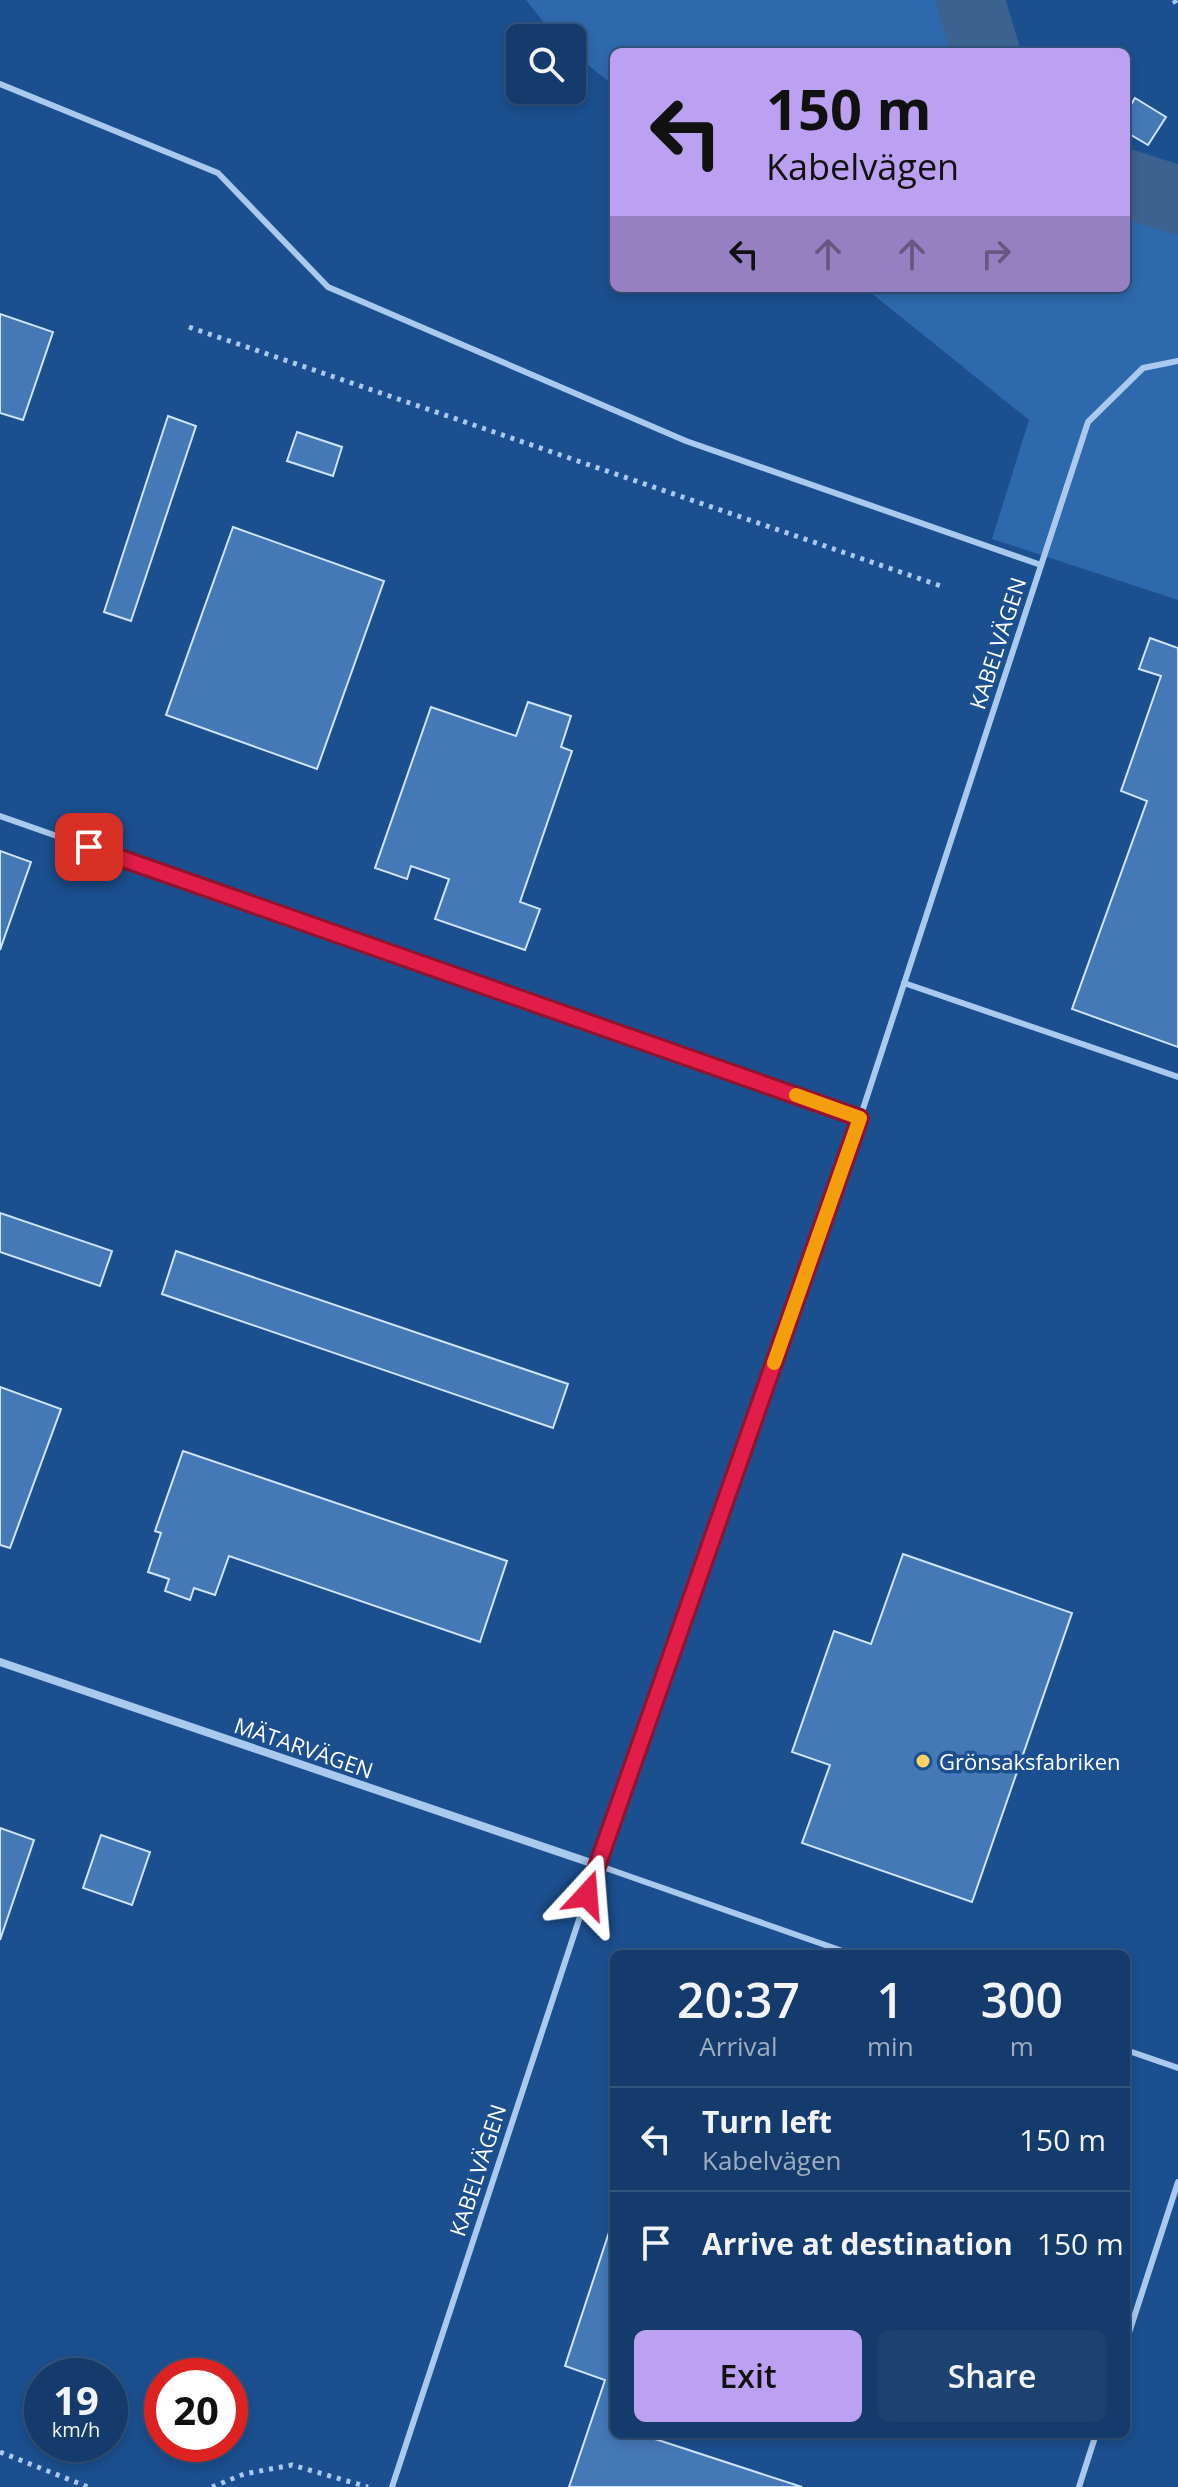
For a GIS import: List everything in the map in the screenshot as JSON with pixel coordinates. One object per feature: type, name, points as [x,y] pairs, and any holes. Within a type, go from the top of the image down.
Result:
[{"type":"street","name":"MÄTARVÄGEN","points":[[0,1662],[597,1865]]},
{"type":"lane","points":[[0,84],[218,173],[328,287],[686,441],[1041,565]]},
{"type":"lane","name":"KABELVÄGEN","points":[[392,2487],[597,1865],[860,1118],[1088,422],[1143,368],[1178,361]]},
{"type":"lane","points":[[0,816],[860,1118]]},
{"type":"lane","points":[[904,983],[1178,1077]]},
{"type":"lane","points":[[597,1865],[840,1950]]},
{"type":"lane","points":[[1130,2051],[1178,2068]]},
{"type":"lane","points":[[1130,2330],[1178,2182]]},
{"type":"lane","points":[[1079,2487],[1095,2438]]},
{"type":"path","points":[[1174,0],[1178,7]]},
{"type":"path","points":[[189,327],[941,586]]},
{"type":"path","points":[[0,2452],[88,2487]]},
{"type":"path","points":[[212,2487],[244,2474],[292,2465],[368,2487]]},
{"type":"shaded area","points":[[526,0],[970,0],[985,48],[610,48],[610,83],[586,63],[586,24],[545,24]]},
{"type":"shaded area","points":[[1130,184],[1178,200],[1178,600],[992,539],[1029,420],[870,292],[1130,292]]},
{"type":"building","points":[[1135,98],[1166,117],[1148,145],[1130,134],[1130,106]]},
{"type":"building","points":[[0,314],[53,332],[23,420],[0,413]]},
{"type":"building","points":[[168,416],[196,426],[131,621],[104,612]]},
{"type":"building","points":[[297,432],[342,447],[333,476],[287,461]]},
{"type":"building","points":[[233,527],[384,581],[317,769],[166,715]]},
{"type":"building","points":[[1150,638],[1178,648],[1178,1047],[1072,1009],[1147,801],[1121,791],[1161,676],[1139,669]]},
{"type":"building","points":[[528,702],[571,716],[561,747],[572,751],[520,902],[540,909],[525,950],[435,919],[449,879],[411,866],[407,879],[375,868],[431,707],[516,736]]},
{"type":"building","points":[[0,851],[31,862],[0,950]]},
{"type":"building","points":[[0,1213],[112,1251],[100,1286],[0,1252]]},
{"type":"building","points":[[176,1251],[568,1384],[553,1428],[162,1294]]},
{"type":"building","points":[[0,1387],[61,1409],[10,1548],[0,1545]]},
{"type":"building","points":[[183,1451],[507,1561],[480,1642],[229,1556],[215,1595],[194,1588],[190,1600],[165,1591],[169,1579],[148,1572],[161,1533],[155,1531]]},
{"type":"building","points":[[903,1554],[1072,1613],[972,1902],[802,1843],[830,1765],[792,1752],[834,1631],[871,1644]]},
{"type":"building","points":[[0,1828],[34,1840],[0,1940]]},
{"type":"building","points":[[101,1835],[150,1852],[132,1905],[83,1888]]},
{"type":"building","points":[[610,2229],[610,2438],[652,2438],[802,2487],[569,2487],[605,2380],[565,2366]]},
{"type":"waterway","points":[[970,0],[985,48]]},
{"type":"waterway","points":[[1130,184],[1178,200]]},
{"type":"slow traffic","points":[[774,1363],[860,1118],[796,1095]]},
{"type":"place","name":"Grönsaksfabriken","points":[[923,1761]]},
{"type":"route","points":[[89,847],[860,1118],[587,1895]]}]
